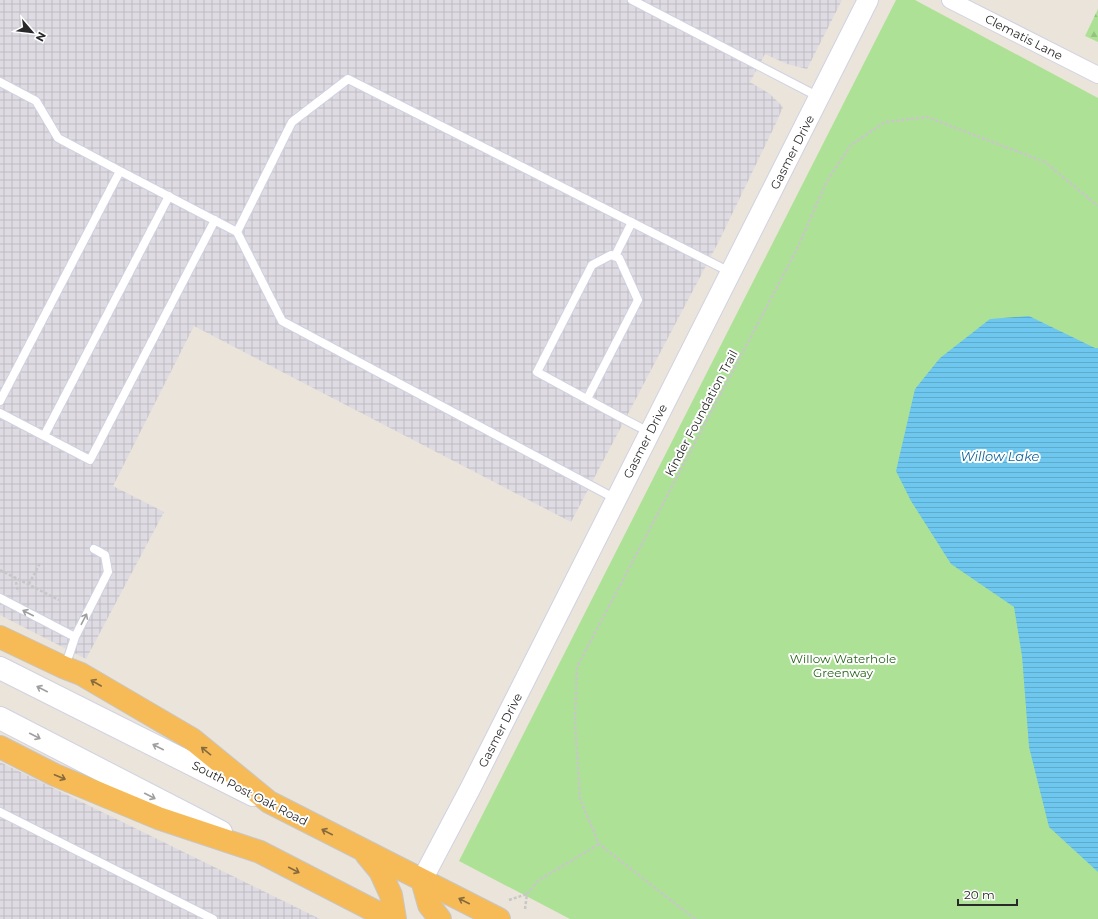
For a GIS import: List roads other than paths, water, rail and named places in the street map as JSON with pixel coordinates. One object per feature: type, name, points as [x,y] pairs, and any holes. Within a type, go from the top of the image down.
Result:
[{"type":"highway","points":[[0,636],[62,667],[82,674],[192,739],[269,802]]},
{"type":"highway","points":[[0,747],[55,775],[158,818],[260,852],[390,919]]},
{"type":"highway","name":"South Post Oak Road","points":[[269,802],[499,919]]},
{"type":"highway","points":[[362,850],[380,871],[385,881],[391,895],[395,919]]},
{"type":"highway","points":[[422,880],[429,905],[440,919]]},
{"type":"main road","name":"South Post Oak Road","points":[[0,668],[269,802]]},
{"type":"main road","points":[[0,718],[260,852]]},
{"type":"street","name":"Gasmer Drive","points":[[422,880],[477,775],[868,0]]},
{"type":"street","name":"Clematis Lane","points":[[950,0],[1098,75]]},
{"type":"lane","points":[[632,0],[819,98]]},
{"type":"lane","points":[[237,232],[292,122],[348,79],[731,272]]},
{"type":"lane","points":[[0,82],[36,101],[58,138],[237,232],[282,321],[616,499]]},
{"type":"lane","points":[[0,401],[120,171]]},
{"type":"lane","points":[[44,436],[169,196]]},
{"type":"lane","points":[[0,413],[90,460],[215,220]]},
{"type":"lane","points":[[615,256],[632,222]]},
{"type":"lane","points":[[587,399],[638,300],[618,258],[611,255],[592,265],[537,372],[587,399],[650,432]]},
{"type":"lane","points":[[62,667],[69,655],[75,637],[108,572],[105,555],[94,549]]},
{"type":"lane","points":[[0,598],[75,637]]},
{"type":"lane","points":[[0,812],[213,919]]},
{"type":"water","name":"Willow Lake","points":[[1029,316],[1095,348],[1098,348],[1098,872],[1049,827],[1029,747],[1022,656],[1014,607],[951,564],[911,501],[896,471],[915,389],[940,358],[990,319]]},
{"type":"park label","name":"Willow Waterhole Greenway","points":[[843,665]]}]
